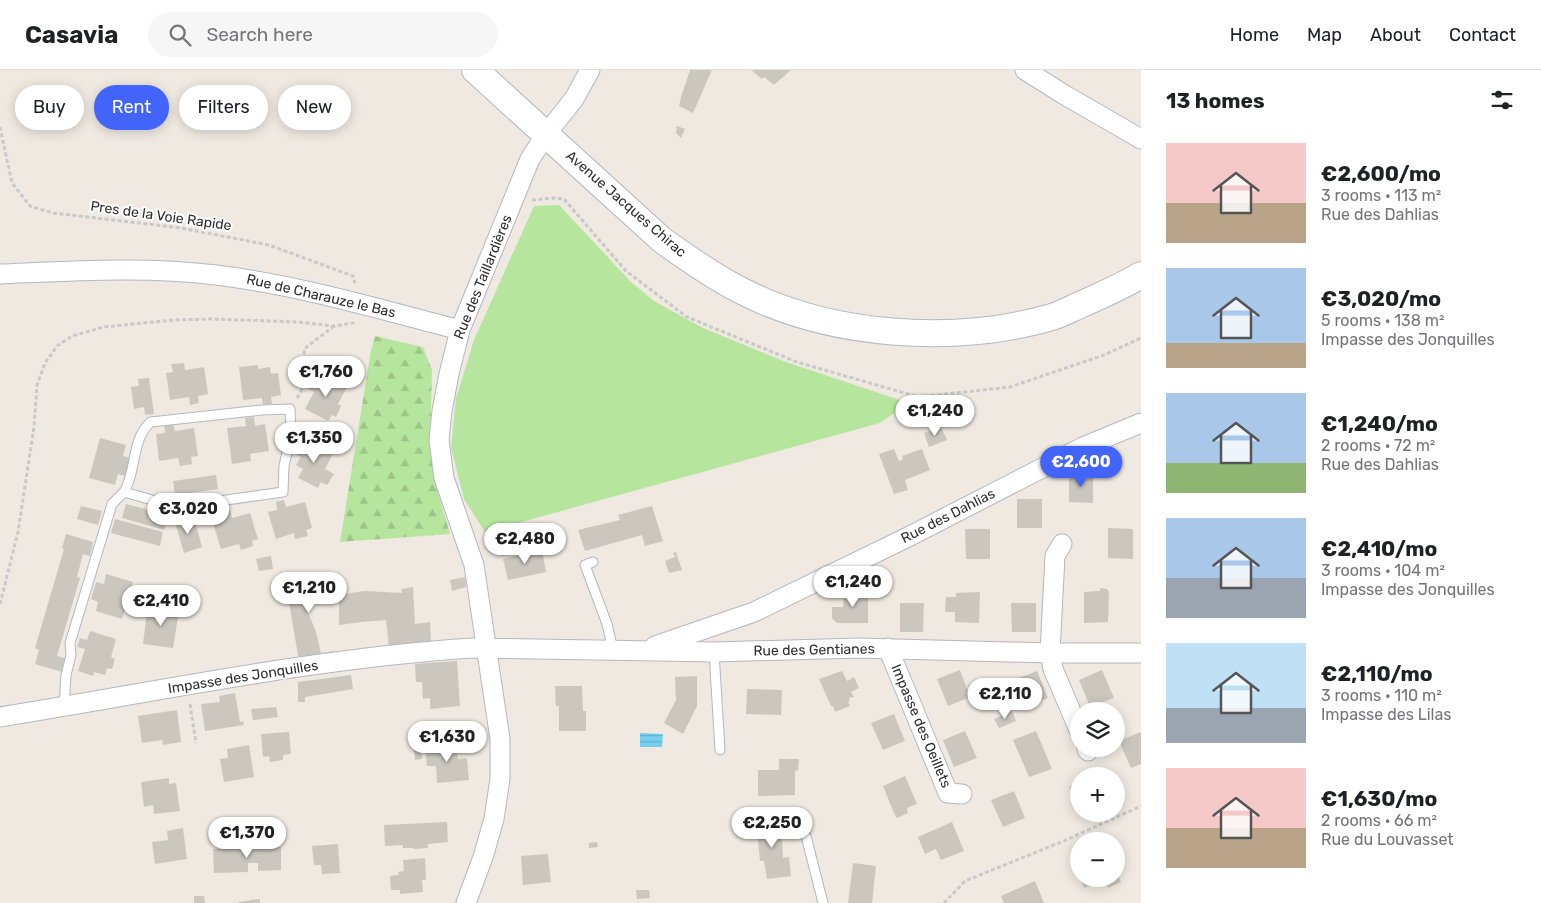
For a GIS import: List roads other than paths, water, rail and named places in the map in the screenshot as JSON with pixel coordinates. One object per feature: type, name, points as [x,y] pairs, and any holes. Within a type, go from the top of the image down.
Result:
[{"type":"street","name":"Avenue Jacques Chirac","points":[[475,70],[547,133],[662,240],[695,264],[739,290],[776,306],[839,324],[896,333],[984,331],[1053,317],[1141,276]]},
{"type":"street","name":"Rue des Taillardières","points":[[466,903],[483,857],[494,819],[500,778],[500,740],[474,565],[444,478],[441,461],[439,440],[442,411],[460,330],[530,159],[547,133],[574,99],[590,70]]},
{"type":"street","points":[[1025,70],[1141,139]]},
{"type":"street","name":"Rue de Charauze le Bas","points":[[0,274],[143,270],[214,274],[306,290],[460,330]]},
{"type":"street","name":"Rue des Dahlias","points":[[642,650],[754,612],[910,536],[1084,447],[1141,423]]},
{"type":"street","points":[[1062,544],[1055,556],[1050,653],[1053,669],[1070,709]]},
{"type":"street","name":"Rue des Gentianes","points":[[487,648],[714,652],[888,648],[1050,653],[1141,653]]},
{"type":"street","name":"Impasse des Jonquilles","points":[[0,717],[291,668],[444,650],[487,648]]},
{"type":"street","name":"Impasse des Oeillets","points":[[888,648],[948,793],[962,794]]},
{"type":"lane","points":[[64,707],[66,675],[71,655],[70,643],[112,504],[128,485],[140,436],[145,427],[151,422],[262,410],[290,409],[291,434],[284,466],[283,492],[177,507],[124,492]]},
{"type":"lane","points":[[593,562],[585,565],[614,650]]},
{"type":"lane","points":[[714,652],[720,750]]},
{"type":"lane","points":[[806,836],[823,903]]},
{"type":"water","points":[[640,733],[663,734],[662,747],[640,747]]}]
